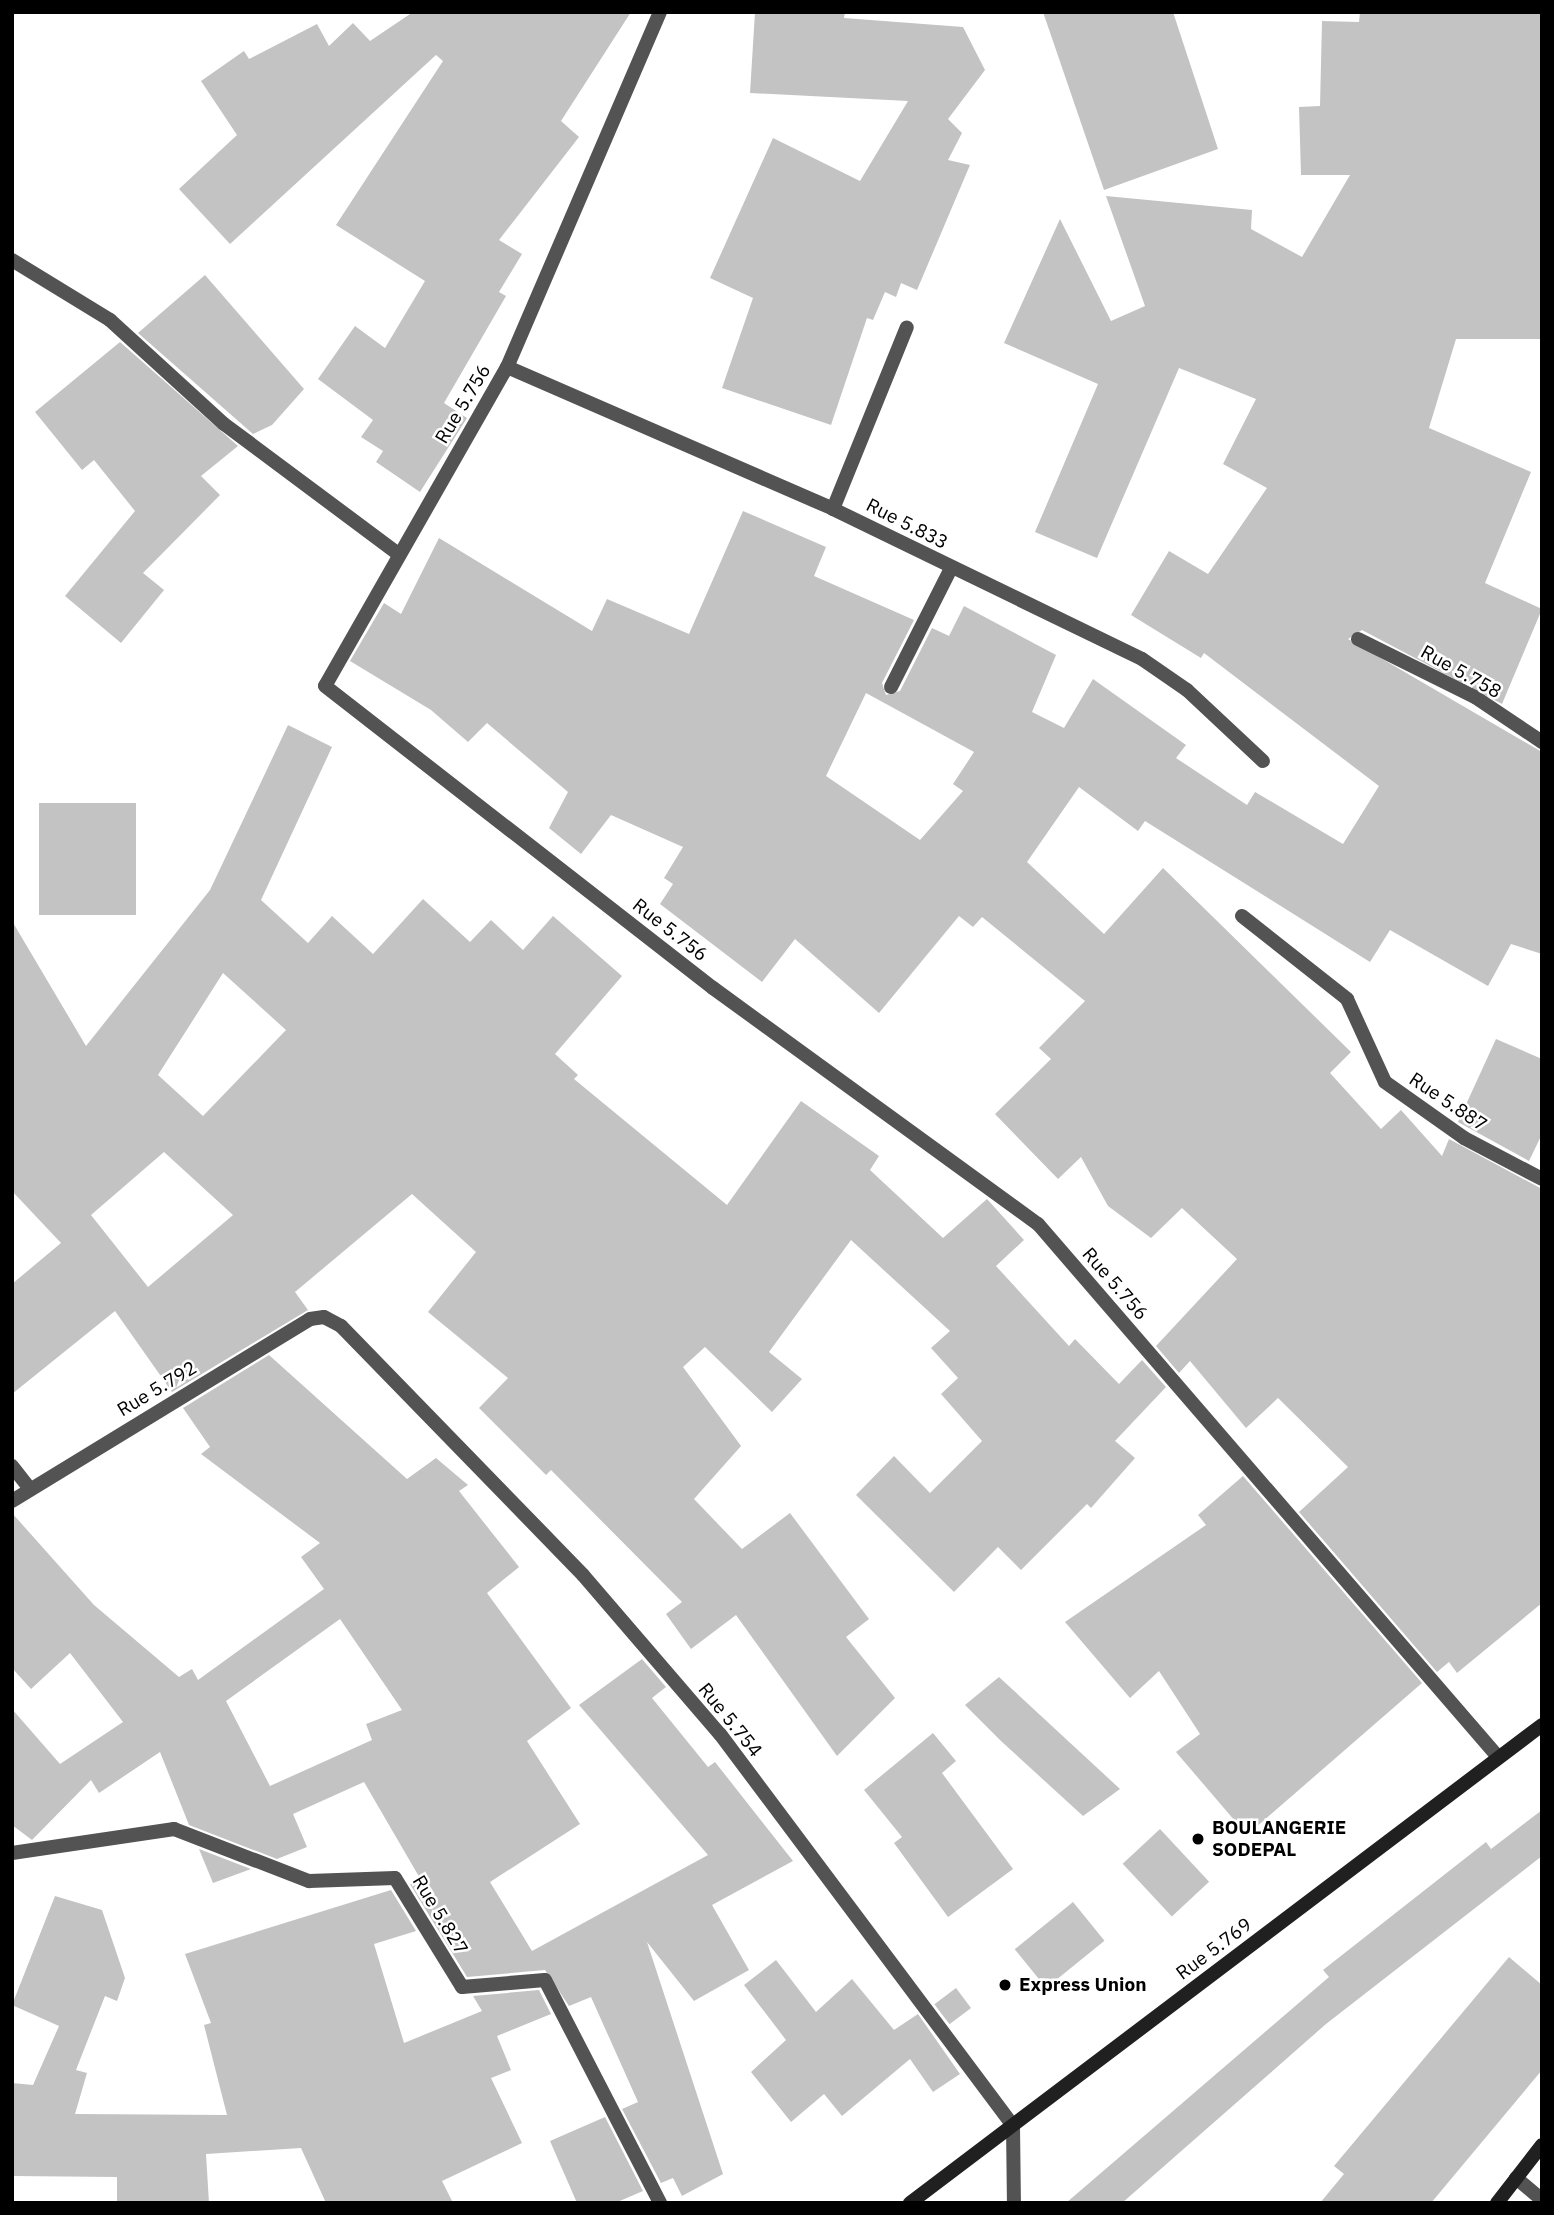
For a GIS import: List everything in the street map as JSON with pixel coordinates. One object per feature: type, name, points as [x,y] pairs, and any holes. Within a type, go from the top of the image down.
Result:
[{"type":"main road","name":"Rue 5.769","points":[[910,2203],[1542,1725]]},
{"type":"main road","points":[[1497,2203],[1542,2145]]},
{"type":"street","name":"Rue 5.756","points":[[660,12],[507,367],[397,552],[325,686],[713,988],[1038,1224],[1498,1757]]},
{"type":"street","points":[[12,260],[110,320],[224,424],[397,552]]},
{"type":"street","points":[[833,509],[906,327]]},
{"type":"street","name":"Rue 5.833","points":[[507,367],[833,509],[1142,659],[1187,690],[1263,761]]},
{"type":"street","points":[[891,687],[951,568]]},
{"type":"street","name":"Rue 5.758","points":[[1358,639],[1475,697],[1542,742]]},
{"type":"street","name":"Rue 5.887","points":[[1242,916],[1347,999],[1385,1082],[1464,1138],[1542,1179]]},
{"type":"street","name":"Rue 5.792","points":[[12,1501],[29,1488],[310,1319],[324,1317]]},
{"type":"street","name":"Rue 5.754","points":[[324,1317],[341,1326],[583,1575],[720,1734],[1013,2126]]},
{"type":"street","points":[[12,1466],[29,1488]]},
{"type":"street","name":"Rue 5.827","points":[[12,1853],[174,1829],[309,1881],[395,1878],[461,1987],[545,1980],[660,2203]]},
{"type":"street","points":[[1013,2126],[1014,2203]]},
{"type":"street","points":[[1516,2178],[1542,2200]]},
{"type":"building","points":[[413,12],[631,12],[561,121],[579,137],[499,240],[522,254],[499,292],[506,296],[444,403],[467,418],[420,492],[376,462],[383,451],[361,437],[373,420],[318,379],[355,326],[385,348],[425,281],[336,225],[443,61],[436,55],[230,244],[179,189],[237,135],[201,81],[244,51],[249,59],[317,24],[329,46],[353,23],[370,41]]},
{"type":"building","points":[[755,12],[845,12],[844,18],[963,27],[985,70],[948,119],[962,133],[948,160],[970,165],[917,290],[901,283],[896,297],[885,292],[873,320],[867,318],[831,425],[722,388],[753,298],[710,278],[773,138],[860,181],[908,101],[750,93]]},
{"type":"building","points":[[1043,12],[1173,12],[1218,149],[1104,190]]},
{"type":"building","points":[[1360,12],[1542,12],[1542,339],[1456,339],[1429,428],[1531,472],[1485,583],[1542,609],[1502,704],[1362,630],[1348,639],[1542,752],[1542,954],[1511,944],[1488,986],[1390,930],[1370,962],[1145,821],[1138,831],[1079,787],[1027,862],[1104,934],[1163,868],[1351,1052],[1330,1073],[1381,1129],[1401,1110],[1442,1156],[1449,1139],[1542,1189],[1542,1603],[1457,1673],[1449,1662],[1437,1672],[1299,1512],[1348,1467],[1278,1398],[1246,1428],[1190,1361],[1179,1373],[1156,1346],[1237,1259],[1182,1208],[1151,1238],[1108,1206],[1081,1157],[1058,1179],[995,1114],[1051,1059],[1039,1048],[1085,1001],[982,917],[973,927],[959,916],[879,1013],[795,939],[762,982],[660,904],[673,884],[664,878],[683,847],[611,815],[581,854],[549,828],[568,792],[487,723],[468,742],[431,710],[350,661],[384,603],[401,614],[439,538],[592,631],[607,599],[689,634],[743,511],[826,547],[814,576],[914,620],[882,683],[886,695],[900,691],[932,628],[949,636],[964,606],[1056,655],[1032,712],[1064,728],[1093,679],[1186,745],[1176,758],[1247,805],[1255,792],[1343,844],[1379,786],[1204,653],[1201,658],[1131,615],[1169,551],[1208,574],[1267,488],[1223,464],[1256,399],[1179,368],[1097,558],[1035,532],[1098,384],[1004,343],[1060,219],[1111,321],[1145,306],[1106,196],[1252,210],[1251,229],[1302,257],[1350,175],[1301,175],[1299,107],[1320,106],[1322,21],[1359,22]],"holes":[[[866,693],[974,752],[953,784],[963,791],[920,840],[826,776]]]},
{"type":"building","points":[[205,275],[304,389],[272,425],[253,434],[138,333]]},
{"type":"building","points":[[120,342],[238,446],[201,476],[220,495],[143,573],[164,590],[121,643],[65,596],[135,511],[94,460],[82,470],[35,412]]},
{"type":"building","points":[[288,725],[332,747],[261,900],[308,943],[332,916],[373,954],[423,899],[470,942],[491,920],[523,950],[553,916],[622,976],[555,1054],[578,1075],[574,1079],[727,1205],[801,1101],[879,1156],[870,1170],[943,1238],[987,1199],[1024,1240],[996,1266],[1069,1346],[1075,1339],[1119,1384],[1142,1360],[1166,1387],[1115,1441],[1135,1458],[1091,1508],[1087,1504],[1021,1570],[998,1547],[954,1592],[856,1495],[894,1456],[930,1493],[982,1441],[941,1394],[958,1378],[931,1348],[950,1331],[851,1240],[769,1352],[802,1379],[772,1412],[705,1347],[683,1367],[741,1446],[694,1499],[742,1549],[790,1513],[869,1619],[846,1637],[895,1698],[837,1756],[736,1615],[691,1649],[666,1614],[682,1602],[551,1470],[546,1475],[479,1408],[508,1378],[428,1312],[476,1252],[412,1194],[295,1292],[308,1310],[172,1392],[115,1311],[12,1394],[12,1284],[61,1243],[12,1191],[12,921],[86,1046],[210,890]],"holes":[[[223,973],[286,1030],[203,1116],[158,1075]],[[164,1152],[233,1215],[148,1287],[91,1215]]]},
{"type":"building","points":[[39,803],[136,803],[136,915],[39,915]]},
{"type":"building","points":[[1496,1039],[1542,1059],[1542,1134],[1529,1161],[1458,1122]]},
{"type":"building","points":[[269,1355],[407,1479],[436,1458],[468,1485],[459,1491],[519,1567],[487,1593],[571,1708],[527,1741],[580,1824],[490,1882],[532,1951],[708,1855],[579,1705],[642,1659],[666,1687],[652,1698],[708,1767],[715,1762],[793,1861],[712,1905],[749,1970],[694,2001],[647,1942],[723,2174],[682,2196],[673,2178],[661,2183],[622,2109],[638,2102],[591,1997],[569,2006],[545,1970],[467,1977],[410,1884],[421,1880],[364,1782],[293,1814],[307,1847],[277,1859],[189,1825],[160,1752],[99,1793],[91,1780],[32,1840],[12,1825],[12,1709],[60,1764],[123,1722],[70,1653],[31,1689],[12,1668],[12,1513],[94,1605],[179,1677],[192,1669],[198,1680],[324,1589],[301,1557],[320,1543],[201,1454],[210,1447],[183,1408]],"holes":[[[340,1619],[402,1710],[366,1724],[372,1740],[270,1786],[226,1701]]]},
{"type":"building","points":[[1243,1476],[1422,1683],[1247,1835],[1176,1752],[1200,1734],[1159,1671],[1130,1698],[1065,1622],[1206,1525],[1198,1515]]},
{"type":"building","points":[[999,1677],[1120,1789],[1083,1816],[1001,1741],[965,1705]]},
{"type":"building","points":[[933,1733],[956,1761],[942,1773],[1013,1869],[948,1917],[894,1843],[902,1837],[864,1790]]},
{"type":"building","points":[[1542,1810],[1542,1856],[1326,2024],[1122,2203],[1066,2203],[1329,1977],[1323,1970],[1486,1842],[1491,1849]]},
{"type":"building","points":[[1160,1829],[1209,1882],[1172,1916],[1123,1864]]},
{"type":"building","points":[[199,1849],[251,1869],[213,1883]]},
{"type":"building","points":[[391,1890],[416,1931],[374,1944],[404,2043],[482,2011],[473,1996],[539,1990],[551,2014],[497,2036],[511,2070],[491,2078],[522,2143],[442,2181],[453,2203],[326,2203],[301,2148],[206,2154],[209,2203],[117,2203],[117,2177],[12,2176],[12,2083],[33,2085],[59,2026],[12,2005],[55,1896],[102,1910],[125,1978],[117,2001],[105,1996],[76,2070],[87,2073],[75,2114],[227,2115],[204,2025],[211,2023],[185,1954]]},
{"type":"building","points":[[1073,1902],[1104,1941],[1046,1988],[1015,1949]]},
{"type":"building","points":[[1509,1957],[1542,1985],[1542,2070],[1431,2203],[1320,2203],[1344,2174],[1334,2166]]},
{"type":"building","points":[[776,1960],[816,2012],[852,1979],[894,2030],[918,2014],[960,2074],[933,2092],[910,2059],[842,2116],[824,2094],[791,2122],[751,2072],[786,2040],[744,1985]]},
{"type":"building","points":[[956,1988],[971,2008],[949,2024],[934,2004]]},
{"type":"building","points":[[605,2117],[643,2191],[615,2203],[577,2203],[550,2141]]},
{"type":"place","name":"BOULANGERIE SODEPAL","points":[[1198,1839]]},
{"type":"place","name":"Express Union","points":[[1005,1985]]}]
